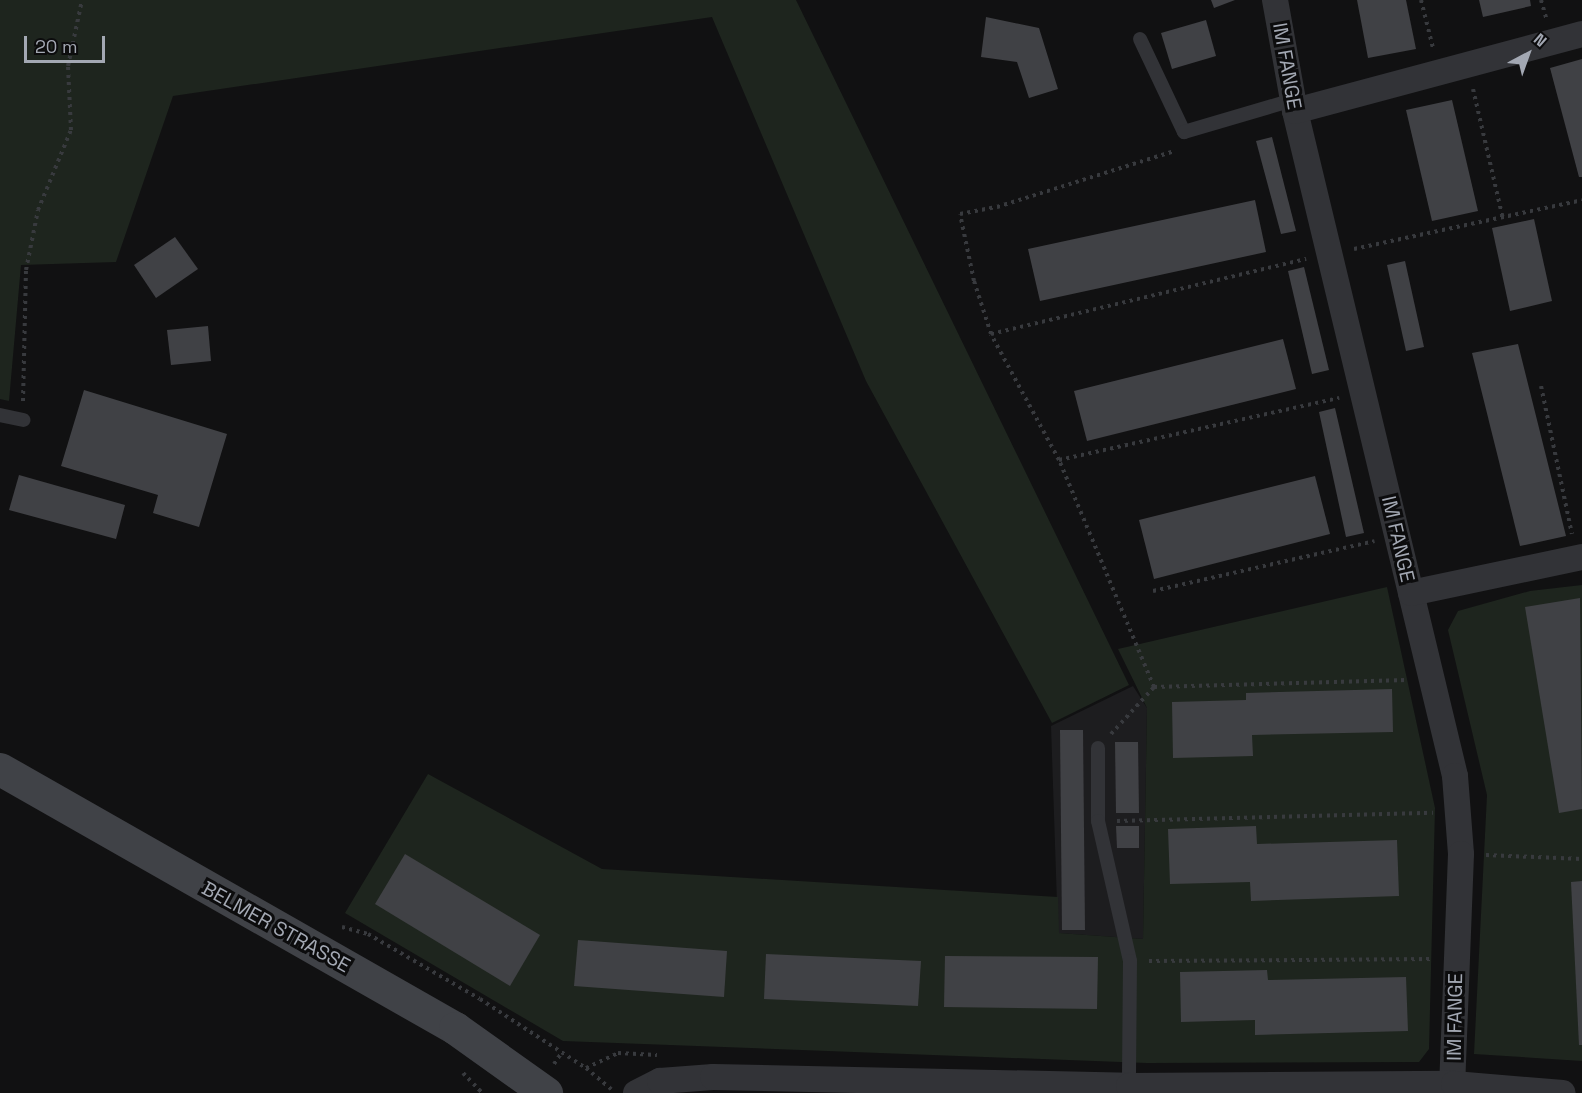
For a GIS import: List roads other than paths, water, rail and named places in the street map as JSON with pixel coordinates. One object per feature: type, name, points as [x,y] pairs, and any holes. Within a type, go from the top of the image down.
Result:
[{"type":"street","name":"IM FANGE","points":[[1275,0],[1294,105],[1432,680],[1460,813],[1461,854],[1453,1088]]},
{"type":"street","points":[[1294,105],[1441,72],[1582,34]]},
{"type":"street","points":[[1411,593],[1580,558]]},
{"type":"street","name":"BELMER STRASSE","points":[[2,776],[455,1028],[546,1093]]},
{"type":"street","points":[[636,1093],[660,1081],[713,1077],[1129,1086],[1453,1088],[1563,1093]]},
{"type":"lane","points":[[1140,39],[1184,132],[1294,105]]},
{"type":"lane","points":[[0,415],[23,420]]},
{"type":"lane","points":[[1098,748],[1098,821],[1130,961],[1129,1086]]}]
